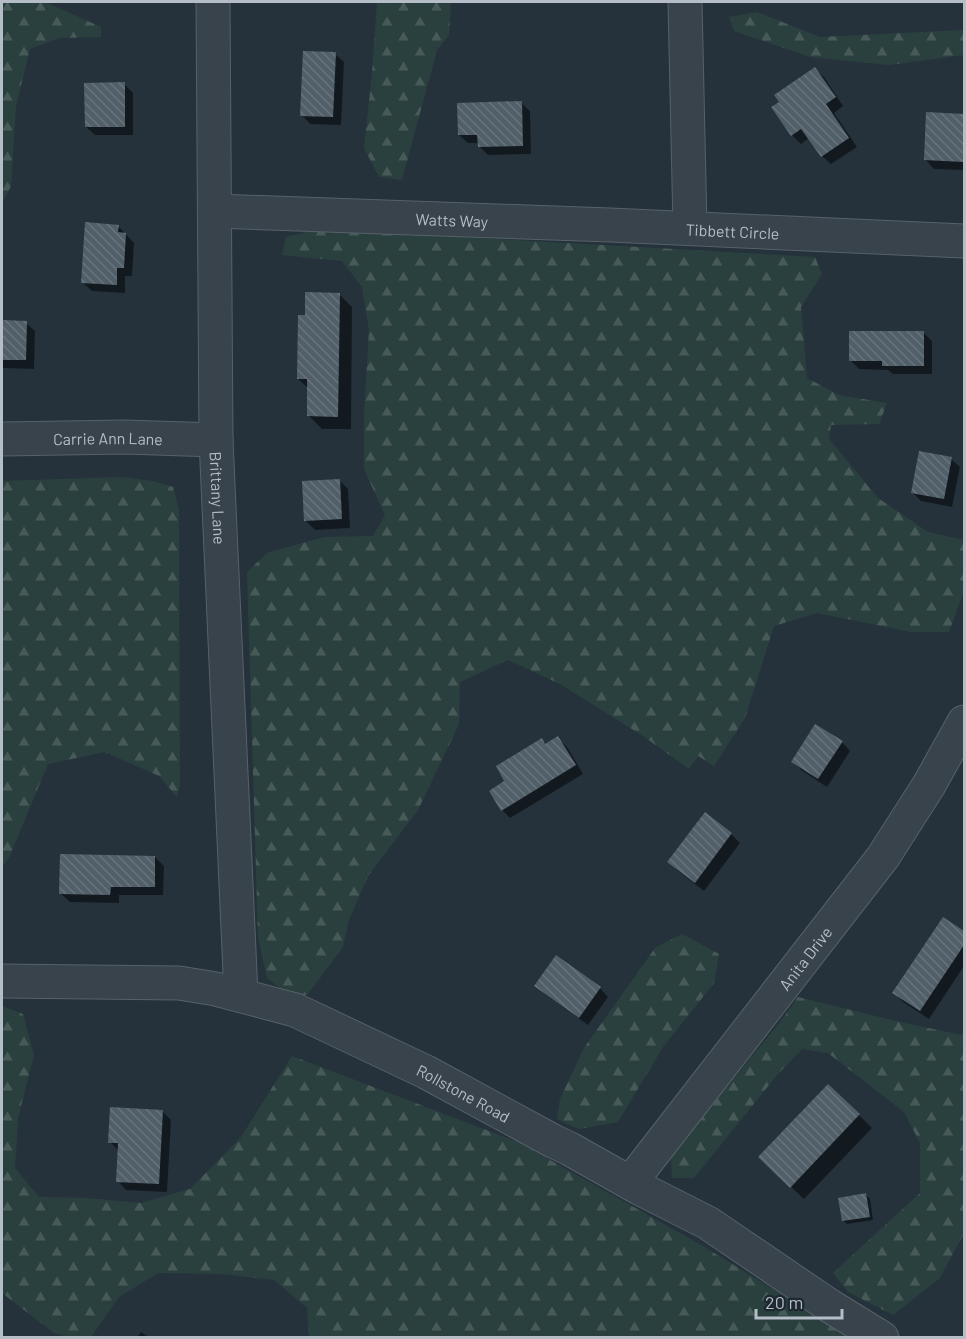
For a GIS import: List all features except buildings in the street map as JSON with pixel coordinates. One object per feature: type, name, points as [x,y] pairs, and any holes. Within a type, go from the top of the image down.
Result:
[{"type":"street","name":"Brittany Lane","points":[[213,2],[216,440],[241,995]]},
{"type":"street","name":"Tibbett Circle","points":[[685,2],[690,228],[964,241]]},
{"type":"street","name":"Watts Way","points":[[215,211],[690,228]]},
{"type":"street","name":"Carrie Ann Lane","points":[[2,439],[125,437],[216,440]]},
{"type":"street","name":"Anita Drive","points":[[630,1183],[877,865],[929,785],[964,722]]},
{"type":"street","name":"Rollstone Road","points":[[2,981],[179,983],[216,989],[294,1010],[426,1072],[708,1223],[830,1306],[882,1338]]},
{"type":"green space","points":[[2,2],[45,2],[101,27],[101,37],[59,38],[30,49],[16,106],[11,186],[2,204]]},
{"type":"green space","points":[[377,2],[451,2],[449,35],[437,50],[402,180],[379,177],[364,148]]},
{"type":"green space","points":[[757,12],[820,37],[964,30],[964,55],[889,65],[810,57],[734,31],[729,17]]},
{"type":"green space","points":[[320,229],[815,257],[822,274],[801,307],[807,378],[839,395],[887,403],[879,424],[831,425],[829,439],[878,498],[928,532],[964,540],[964,591],[949,632],[911,632],[817,613],[774,626],[745,718],[714,766],[698,756],[689,769],[643,736],[560,684],[508,660],[460,682],[459,724],[418,810],[368,876],[349,920],[343,947],[307,995],[288,994],[267,978],[258,937],[247,572],[267,553],[324,537],[373,536],[385,515],[364,469],[364,415],[369,330],[362,287],[342,261],[282,255],[286,237]]},
{"type":"green space","points":[[121,477],[153,481],[173,487],[179,511],[180,785],[177,797],[159,776],[105,752],[48,764],[9,858],[2,866],[2,481]]},
{"type":"green space","points":[[682,934],[719,954],[714,983],[663,1047],[618,1122],[579,1129],[557,1119],[560,1099],[584,1048],[655,948]]},
{"type":"green space","points":[[798,997],[904,1023],[962,1035],[964,1033],[964,1233],[940,1278],[893,1315],[848,1292],[833,1273],[920,1193],[920,1143],[904,1112],[828,1053],[802,1049],[778,1074],[694,1178],[672,1178],[671,1156]]},
{"type":"green space","points":[[2,1006],[23,1014],[34,1055],[18,1118],[15,1168],[39,1197],[87,1198],[141,1203],[190,1189],[241,1137],[292,1056],[518,1142],[703,1246],[850,1337],[309,1337],[307,1308],[274,1280],[222,1274],[158,1273],[119,1297],[91,1337],[69,1337],[54,1333],[2,1293]]}]
